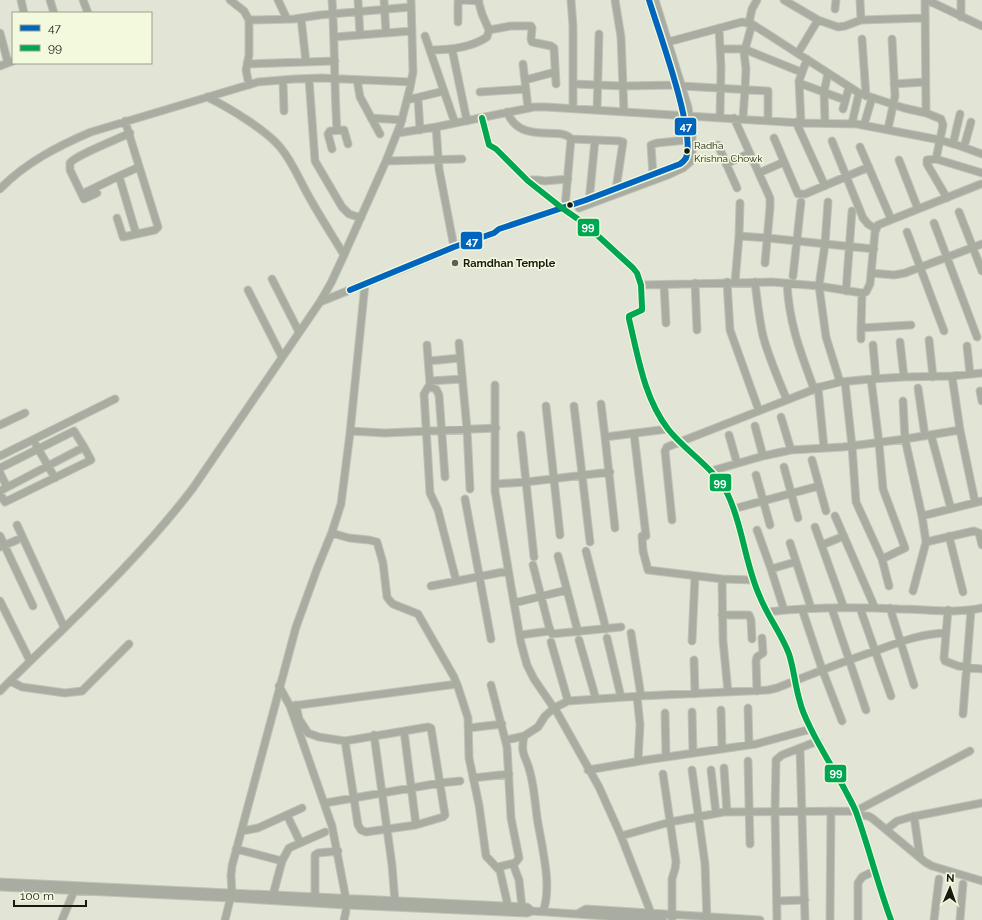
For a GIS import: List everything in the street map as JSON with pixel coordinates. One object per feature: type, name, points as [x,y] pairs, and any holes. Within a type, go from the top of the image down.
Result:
[{"type":"street","points":[[21,0],[24,12]]},
{"type":"street","points":[[50,0],[54,12]]},
{"type":"street","points":[[83,0],[88,12]]},
{"type":"street","points":[[230,0],[244,11],[249,20],[249,55],[246,76],[248,85]]},
{"type":"street","points":[[278,0],[287,19]]},
{"type":"street","points":[[332,0],[337,130]]},
{"type":"street","points":[[358,0],[360,35]]},
{"type":"street","points":[[384,0],[386,33]]},
{"type":"street","points":[[430,50],[452,49],[487,37],[489,30],[482,14],[479,0],[462,0],[458,2],[458,22]]},
{"type":"street","points":[[571,0],[573,26],[572,108]]},
{"type":"street","points":[[615,0],[620,26],[624,112]]},
{"type":"street","points":[[320,302],[499,229],[589,202],[668,175],[687,166],[690,162],[692,152],[687,116],[649,0]]},
{"type":"street","points":[[655,0],[668,42],[678,85]]},
{"type":"street","points":[[743,118],[746,69],[744,59],[745,50],[751,23],[752,9],[757,0]]},
{"type":"street","points":[[784,0],[818,20],[838,27],[861,20],[924,18]]},
{"type":"street","points":[[835,9],[836,0]]},
{"type":"street","points":[[860,0],[861,20]]},
{"type":"street","points":[[926,113],[924,18],[926,0],[936,2],[961,17],[982,26]]},
{"type":"street","points":[[961,0],[961,17]]},
{"type":"street","points":[[0,691],[119,574],[171,517],[193,488],[320,302],[331,283],[398,132],[412,82],[413,63],[411,4],[385,10],[301,18],[249,20]]},
{"type":"street","points":[[301,18],[306,62]]},
{"type":"street","points":[[798,53],[818,20]]},
{"type":"street","points":[[668,42],[742,22],[751,23],[859,93],[938,117],[943,122],[936,159]]},
{"type":"street","points":[[489,30],[511,26],[531,26],[532,42],[554,48],[556,84]]},
{"type":"street","points":[[720,28],[720,118]]},
{"type":"street","points":[[334,37],[412,31]]},
{"type":"street","points":[[0,33],[10,62],[0,66]]},
{"type":"street","points":[[597,110],[599,34]]},
{"type":"street","points":[[425,36],[455,123]]},
{"type":"street","points":[[862,39],[869,97],[864,125]]},
{"type":"street","points":[[888,130],[894,104],[892,39]]},
{"type":"street","points":[[452,49],[468,121]]},
{"type":"street","points":[[721,49],[745,50],[801,72]]},
{"type":"street","points":[[807,59],[801,72],[799,83],[799,122],[825,186]]},
{"type":"street","points":[[247,64],[335,61]]},
{"type":"street","points":[[523,64],[528,108]]},
{"type":"street","points":[[525,80],[555,72]]},
{"type":"street","points":[[825,123],[824,92],[828,73]]},
{"type":"street","points":[[0,189],[14,176],[54,150],[91,132],[248,85],[283,80],[309,79],[412,82]]},
{"type":"street","points":[[309,79],[315,161],[342,207],[349,214],[361,218]]},
{"type":"street","points":[[283,80],[284,111]]},
{"type":"street","points":[[357,80],[360,97],[380,134]]},
{"type":"street","points":[[894,84],[925,82]]},
{"type":"street","points":[[799,83],[845,100]]},
{"type":"street","points":[[573,84],[623,86],[678,85],[768,91],[768,120]]},
{"type":"street","points":[[843,109],[849,87]]},
{"type":"street","points":[[480,92],[526,89]]},
{"type":"street","points":[[407,100],[444,91]]},
{"type":"street","points":[[852,123],[859,93]]},
{"type":"street","points":[[207,97],[223,105],[260,130],[280,147],[308,197],[344,255]]},
{"type":"street","points":[[418,98],[420,130]]},
{"type":"street","points":[[398,132],[436,128],[528,108],[572,108],[720,118],[852,123],[940,140],[982,154]]},
{"type":"street","points":[[507,112],[515,125],[524,130],[539,133],[567,135],[571,139],[622,141],[616,189]]},
{"type":"street","points":[[954,144],[960,114]]},
{"type":"street","points":[[589,202],[616,189],[683,162],[687,152],[687,116]]},
{"type":"street","points":[[371,118],[402,120]]},
{"type":"street","points":[[482,118],[489,145],[496,149],[528,181],[592,230],[637,273],[642,295],[642,310],[630,315],[629,320],[644,379],[657,412],[668,429],[711,471],[723,486],[733,509],[752,580],[788,651],[799,701],[811,729],[857,813],[874,871],[891,920]]},
{"type":"street","points":[[734,118],[759,173],[770,202],[765,263]]},
{"type":"street","points":[[117,218],[123,237],[155,230],[158,227],[130,133],[125,121]]},
{"type":"street","points":[[964,147],[971,122]]},
{"type":"street","points":[[436,128],[438,159],[454,247]]},
{"type":"street","points":[[332,149],[329,132],[337,130],[345,131],[348,144]]},
{"type":"street","points":[[97,193],[84,199],[70,170],[70,163],[72,160],[82,155],[130,133]]},
{"type":"street","points":[[774,138],[798,194],[805,194],[869,167]]},
{"type":"street","points":[[565,209],[571,139]]},
{"type":"street","points":[[589,202],[595,140]]},
{"type":"street","points":[[653,175],[651,146],[657,143],[687,140]]},
{"type":"street","points":[[832,140],[863,218],[868,224],[876,229]]},
{"type":"street","points":[[718,146],[737,188]]},
{"type":"street","points":[[860,147],[891,219]]},
{"type":"street","points":[[726,164],[750,153]]},
{"type":"street","points":[[386,161],[462,159]]},
{"type":"street","points":[[640,285],[755,282],[787,283],[819,286],[862,293],[866,292],[869,289],[876,229],[882,223],[982,185],[980,172],[936,159],[928,159],[926,162],[946,198]]},
{"type":"street","points":[[899,160],[918,209]]},
{"type":"street","points":[[759,173],[784,162]]},
{"type":"street","points":[[82,194],[140,167]]},
{"type":"street","points":[[119,176],[136,230]]},
{"type":"street","points":[[528,181],[568,179]]},
{"type":"street","points":[[793,276],[801,202]]},
{"type":"street","points":[[828,202],[825,244],[819,286],[826,337],[842,382],[852,446],[856,502],[882,559],[889,586]]},
{"type":"street","points":[[740,203],[739,236],[731,282],[730,330],[759,411]]},
{"type":"street","points":[[846,291],[852,211]]},
{"type":"street","points":[[959,212],[982,271]]},
{"type":"street","points":[[934,223],[977,337]]},
{"type":"street","points":[[907,232],[944,331]]},
{"type":"street","points":[[739,236],[874,249]]},
{"type":"street","points":[[871,273],[899,274],[921,268],[982,244]]},
{"type":"street","points":[[272,279],[299,332]]},
{"type":"street","points":[[755,282],[763,338],[787,400]]},
{"type":"street","points":[[695,283],[697,330]]},
{"type":"street","points":[[787,283],[793,331],[816,388],[824,448]]},
{"type":"street","points":[[225,920],[232,895],[231,872],[236,849],[242,831],[279,686],[299,620],[317,569],[332,534],[341,504],[365,284]]},
{"type":"street","points":[[664,284],[666,323]]},
{"type":"street","points":[[248,290],[282,357]]},
{"type":"street","points":[[861,339],[862,293]]},
{"type":"street","points":[[861,328],[911,325]]},
{"type":"street","points":[[929,340],[933,376]]},
{"type":"street","points":[[900,342],[904,377]]},
{"type":"street","points":[[459,343],[467,430],[470,489]]},
{"type":"street","points":[[428,345],[430,384],[424,394],[430,493],[438,510],[456,580]]},
{"type":"street","points":[[873,345],[873,379],[883,489],[905,548],[882,559]]},
{"type":"street","points":[[967,346],[970,374]]},
{"type":"street","points":[[429,360],[460,358]]},
{"type":"street","points":[[672,520],[666,448],[816,388],[842,382],[873,379],[952,376],[982,373]]},
{"type":"street","points":[[922,516],[978,501],[960,430],[952,376]]},
{"type":"street","points":[[430,384],[462,378]]},
{"type":"street","points":[[430,384],[438,392],[442,431],[444,477]]},
{"type":"street","points":[[495,385],[495,484],[508,571],[526,660],[530,673],[554,708],[599,787],[621,836],[652,913]]},
{"type":"street","points":[[918,388],[928,435],[951,508]]},
{"type":"street","points":[[980,391],[982,401]]},
{"type":"street","points":[[0,456],[115,399]]},
{"type":"street","points":[[902,401],[905,439],[922,516],[926,542],[913,591]]},
{"type":"street","points":[[602,404],[615,528]]},
{"type":"street","points":[[546,406],[560,535]]},
{"type":"street","points":[[574,406],[590,542]]},
{"type":"street","points":[[0,425],[25,412]]},
{"type":"street","points":[[782,417],[790,450]]},
{"type":"street","points":[[755,426],[763,456]]},
{"type":"street","points":[[350,431],[388,433],[496,428]]},
{"type":"street","points":[[606,437],[668,429]]},
{"type":"street","points":[[711,471],[790,450],[879,443],[960,430]]},
{"type":"street","points":[[0,468],[74,431],[91,460],[5,502],[0,494]]},
{"type":"street","points":[[634,434],[644,536],[643,551],[648,570],[695,576],[752,580]]},
{"type":"street","points":[[521,435],[534,557]]},
{"type":"street","points":[[730,435],[737,464]]},
{"type":"street","points":[[33,440],[55,478]]},
{"type":"street","points":[[0,473],[4,489],[84,447]]},
{"type":"street","points":[[812,460],[826,511]]},
{"type":"street","points":[[784,467],[798,518]]},
{"type":"street","points":[[495,484],[526,482],[610,472]]},
{"type":"street","points":[[756,475],[770,525]]},
{"type":"street","points":[[733,509],[819,486]]},
{"type":"street","points":[[465,499],[491,639]]},
{"type":"street","points":[[835,516],[875,608]]},
{"type":"street","points":[[17,525],[64,627]]},
{"type":"street","points":[[816,527],[844,608]]},
{"type":"street","points":[[757,530],[784,610]]},
{"type":"street","points":[[926,542],[977,531],[979,533],[982,545]]},
{"type":"street","points":[[332,534],[377,542],[383,563],[388,597],[390,601],[393,604],[418,614],[457,684],[468,718],[469,754],[480,811],[486,856],[498,867],[508,906]]},
{"type":"street","points":[[0,536],[2,546],[34,606]]},
{"type":"street","points":[[822,545],[844,536]]},
{"type":"street","points":[[949,536],[963,592]]},
{"type":"street","points":[[2,546],[16,540]]},
{"type":"street","points":[[790,543],[811,608]]},
{"type":"street","points":[[586,551],[606,629]]},
{"type":"street","points":[[558,556],[578,632]]},
{"type":"street","points":[[771,569],[795,562]]},
{"type":"street","points":[[533,565],[550,631]]},
{"type":"street","points":[[431,586],[508,571]]},
{"type":"street","points":[[692,642],[695,576]]},
{"type":"street","points":[[722,578],[723,641],[728,692]]},
{"type":"street","points":[[514,603],[567,590]]},
{"type":"street","points":[[0,601],[30,661]]},
{"type":"street","points":[[767,612],[811,608],[948,610],[972,610],[982,608]]},
{"type":"street","points":[[860,608],[891,696]]},
{"type":"street","points":[[890,608],[914,685]]},
{"type":"street","points":[[802,609],[822,669],[842,721]]},
{"type":"street","points":[[832,609],[866,710]]},
{"type":"street","points":[[948,610],[945,661],[966,668],[982,669]]},
{"type":"street","points":[[964,714],[966,668],[972,610]]},
{"type":"street","points":[[722,615],[749,615],[751,620],[752,639]]},
{"type":"street","points":[[520,635],[550,631],[554,634],[621,627]]},
{"type":"street","points":[[631,633],[639,696],[640,725],[638,761]]},
{"type":"street","points":[[506,740],[524,736],[538,727],[545,716],[554,708],[568,701],[639,696],[757,691],[777,688],[848,659],[900,641],[921,635],[946,633]]},
{"type":"street","points":[[607,638],[621,697]]},
{"type":"street","points":[[757,691],[756,661],[757,657],[762,653],[762,638]]},
{"type":"street","points":[[579,640],[596,699]]},
{"type":"street","points":[[551,642],[568,701]]},
{"type":"street","points":[[10,681],[22,687],[65,692],[82,691],[129,644]]},
{"type":"street","points":[[694,660],[695,694]]},
{"type":"street","points":[[293,706],[457,684]]},
{"type":"street","points":[[491,685],[506,740],[511,818],[519,858],[517,862],[513,864],[498,867]]},
{"type":"street","points":[[279,686],[293,706],[308,733],[319,737],[345,741],[428,726],[431,728],[445,815],[443,817],[416,825],[366,832],[361,830],[358,824],[345,741]]},
{"type":"street","points":[[293,706],[325,803],[338,851],[346,902],[344,920]]},
{"type":"street","points":[[748,708],[749,745]]},
{"type":"street","points":[[721,710],[722,749]]},
{"type":"street","points":[[692,712],[693,753]]},
{"type":"street","points":[[665,713],[666,757]]},
{"type":"street","points":[[469,728],[502,724]]},
{"type":"street","points":[[588,770],[638,761],[749,745],[811,729]]},
{"type":"street","points":[[404,731],[416,825]]},
{"type":"street","points":[[374,735],[392,865],[395,902]]},
{"type":"street","points":[[524,736],[522,751],[530,771],[546,876],[547,912]]},
{"type":"street","points":[[777,920],[775,811],[776,760],[782,755],[818,741]]},
{"type":"street","points":[[800,748],[805,920]]},
{"type":"street","points":[[857,813],[970,751]]},
{"type":"street","points":[[748,761],[750,844]]},
{"type":"street","points":[[724,768],[727,812]]},
{"type":"street","points":[[692,770],[706,871],[707,918]]},
{"type":"street","points":[[711,770],[716,813]]},
{"type":"street","points":[[473,778],[509,774]]},
{"type":"street","points":[[663,774],[676,866],[672,879],[672,917]]},
{"type":"street","points":[[325,803],[440,783],[460,781]]},
{"type":"street","points":[[886,829],[898,821],[914,816],[982,803]]},
{"type":"street","points":[[242,831],[253,830],[302,808]]},
{"type":"street","points":[[621,836],[670,822],[716,813],[775,811],[831,811],[857,813],[872,818],[925,862],[940,869],[982,881]]},
{"type":"street","points":[[830,920],[831,811]]},
{"type":"street","points":[[287,815],[300,842]]},
{"type":"street","points":[[914,816],[920,858]]},
{"type":"street","points":[[273,895],[282,861],[289,848],[325,832]]},
{"type":"street","points":[[236,849],[282,861]]},
{"type":"street","points":[[315,897],[314,856],[318,853],[338,851]]},
{"type":"street","points":[[513,864],[519,880],[522,907]]},
{"type":"street","points":[[858,920],[858,883],[862,877],[874,871]]},
{"type":"street","points":[[934,920],[939,879]]},
{"type":"street","points":[[0,882],[527,913],[532,911],[565,914],[579,913],[595,918],[663,920]]},
{"type":"street","points":[[960,920],[963,884]]},
{"type":"street","points":[[0,887],[74,891],[273,895],[315,897],[346,902],[395,902],[527,907],[532,911]]},
{"type":"street","points":[[62,920],[74,891]]},
{"type":"street","points":[[777,901],[805,900]]},
{"type":"street","points":[[579,913],[586,909],[652,913],[672,917],[760,920]]},
{"type":"transit line","name":"47","points":[[350,290],[454,247],[494,233],[499,229],[586,200],[683,162],[686,158],[688,145],[686,127],[675,80],[649,0]]},
{"type":"transit line","name":"99","points":[[482,118],[489,145],[496,149],[528,181],[585,224],[637,273],[641,285],[642,310],[629,316],[629,319],[647,390],[653,404],[668,429],[708,468],[728,495],[737,520],[755,585],[763,604],[789,654],[803,712],[818,743],[855,809],[891,920]]},
{"type":"place","name":"Radha Krishna Chowk","points":[[687,151]]},
{"type":"place","name":"Ramdhan Temple","points":[[455,263]]}]
